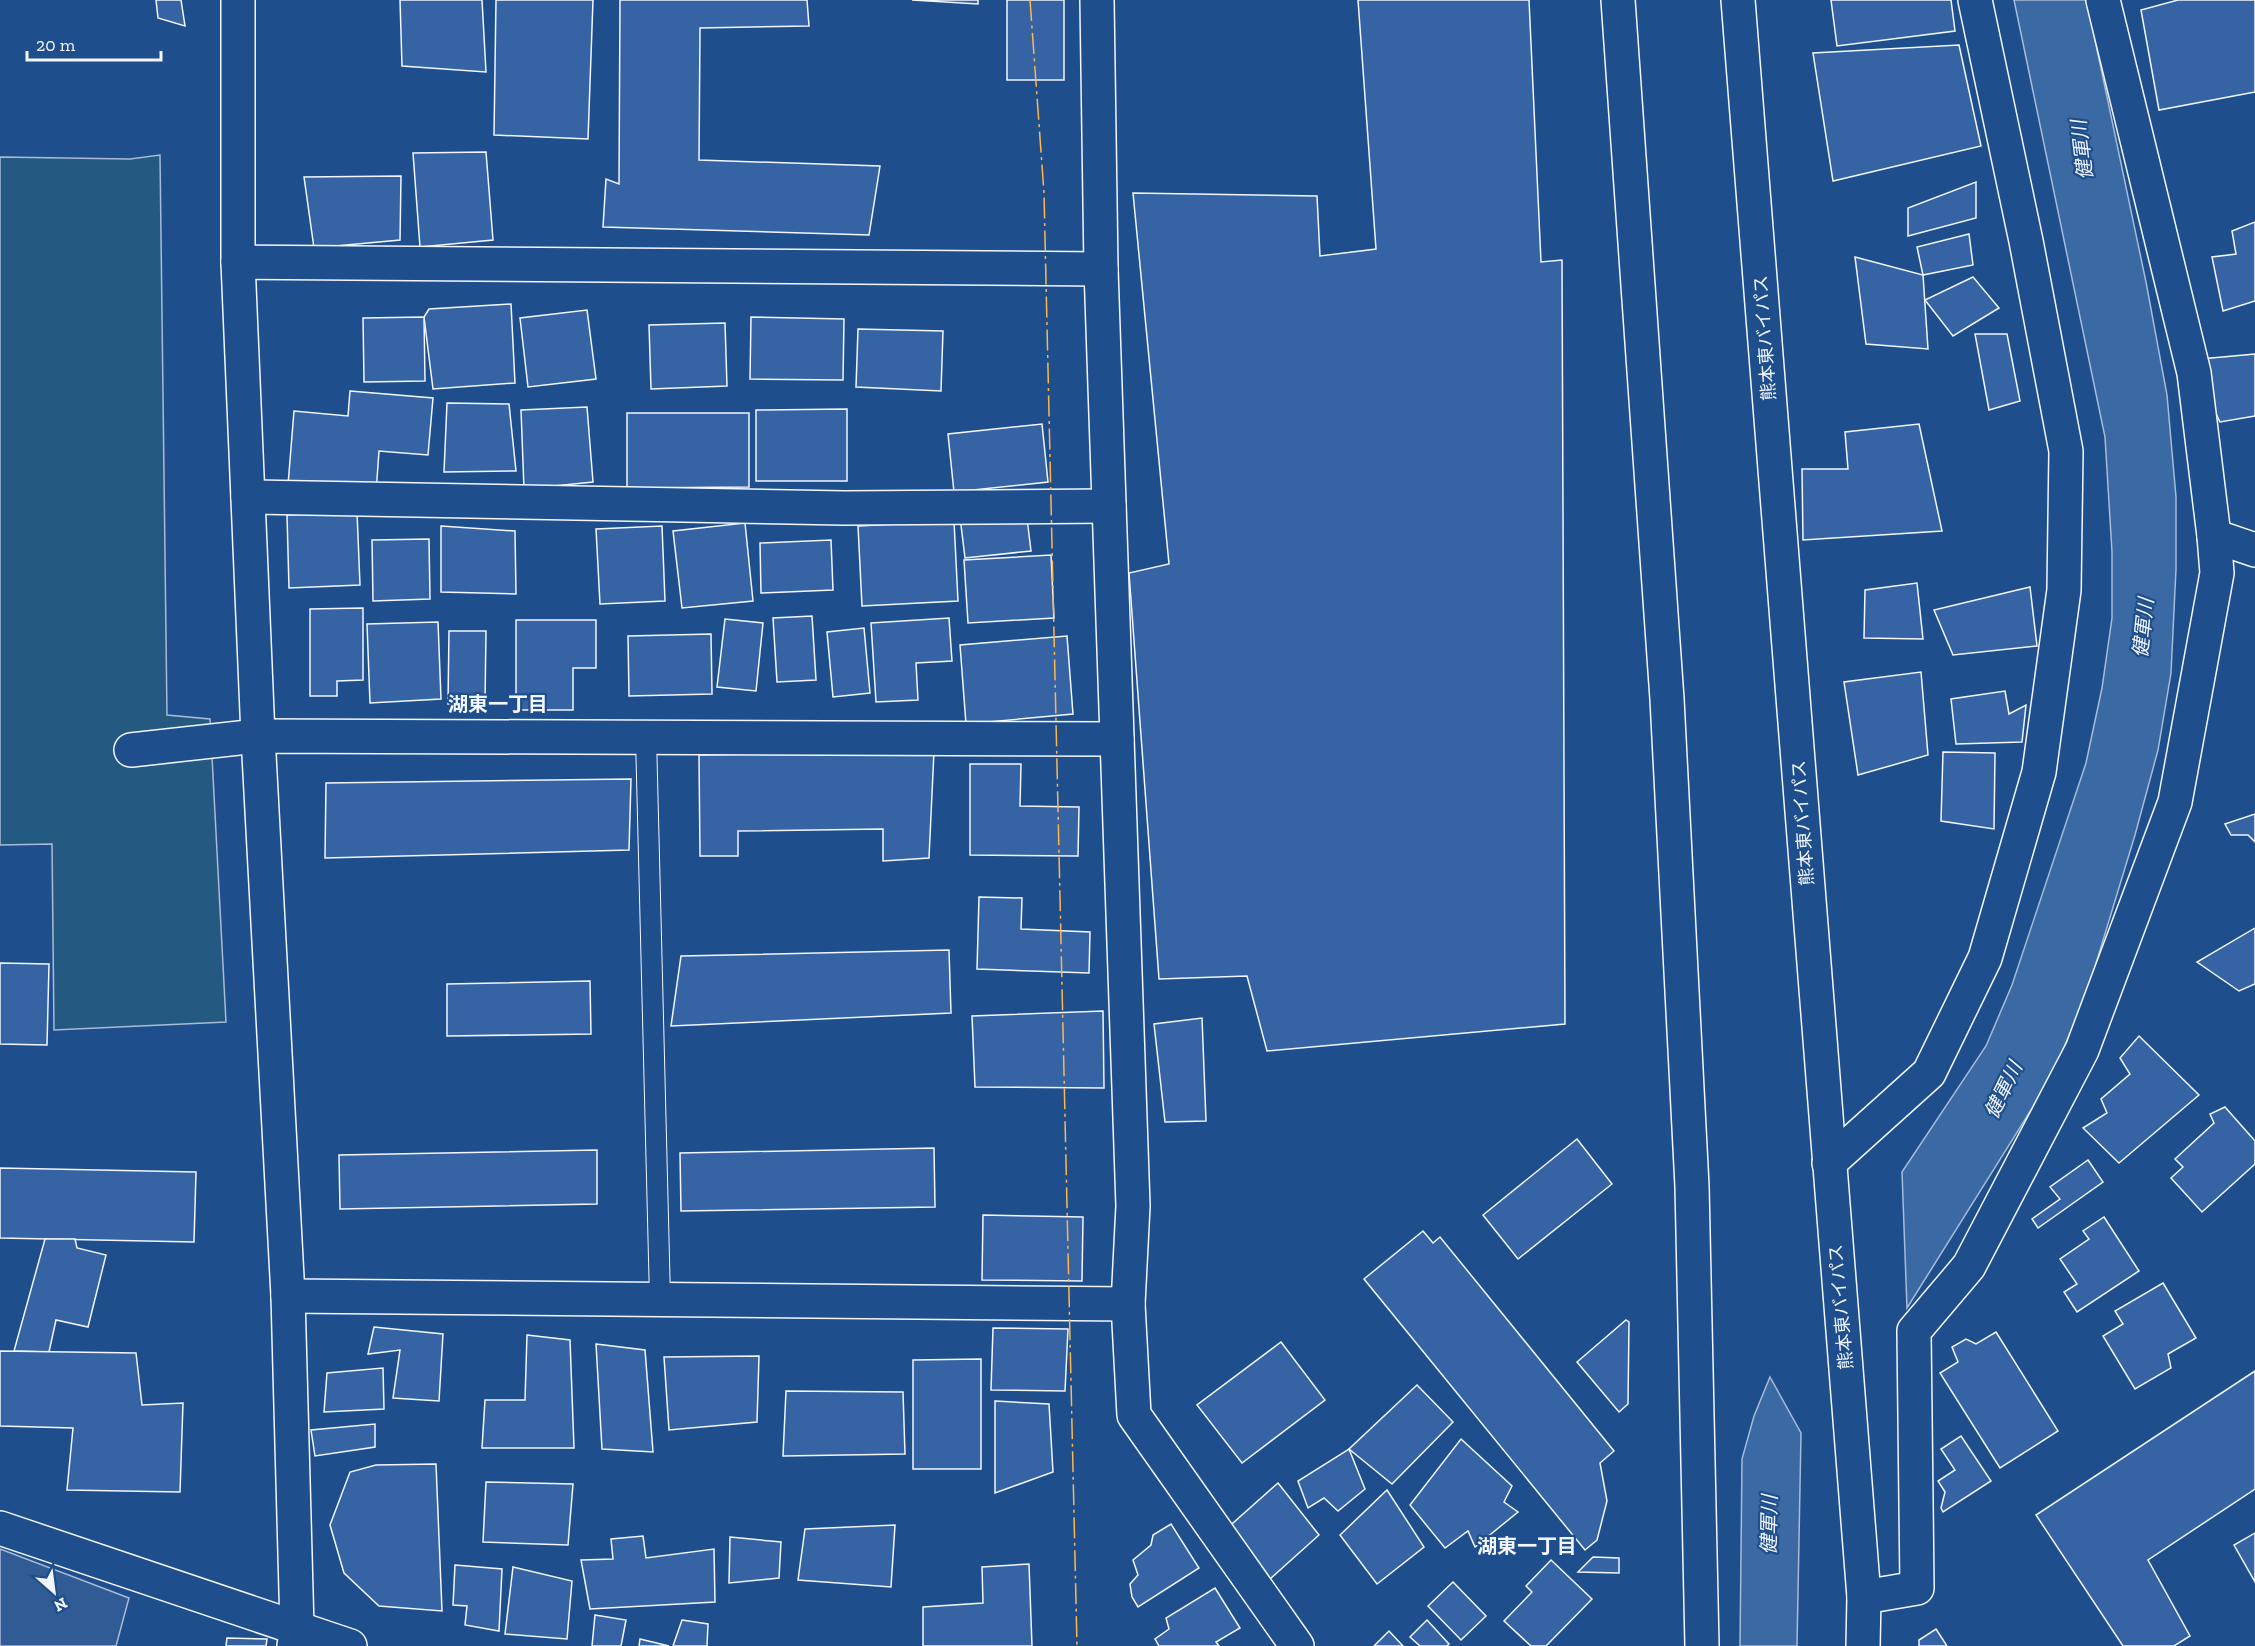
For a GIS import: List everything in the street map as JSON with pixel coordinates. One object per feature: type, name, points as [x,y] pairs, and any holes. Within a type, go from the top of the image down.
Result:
[{"type":"main road","points":[[238,0],[237,262],[258,736],[288,1296],[295,1637]]},
{"type":"main road","points":[[1097,0],[1101,269],[1133,1206],[1128,1304],[1134,1415],[1297,1646]]},
{"type":"main road","points":[[1618,0],[1668,699],[1692,1186],[1702,1646]]},
{"type":"main road","name":"熊本東バイパス","points":[[1738,0],[1864,1597],[1863,1646]]},
{"type":"main road","points":[[1829,1163],[1929,1072],[1985,958],[2039,772],[2064,590],[2066,451],[2026,241],[1975,0]]},
{"type":"main road","points":[[1864,1597],[1917,1588],[1914,1331],[1970,1266],[2082,1050],[2175,802],[2217,573],[2194,373],[2103,0]]},
{"type":"main road","points":[[237,262],[1101,269]]},
{"type":"main road","points":[[248,497],[844,508],[1109,506]]},
{"type":"main road","points":[[2214,536],[2255,550]]},
{"type":"main road","points":[[131,750],[258,736],[1117,739]]},
{"type":"main road","points":[[288,1296],[1128,1304]]},
{"type":"main road","points":[[0,1528],[295,1637],[350,1646]]},
{"type":"lane","points":[[646,737],[660,1299]]},
{"type":"shaded area","points":[[160,155],[167,715],[210,719],[226,1022],[54,1030],[52,844],[0,845],[0,157],[130,159]]},
{"type":"shaded area","points":[[0,1549],[129,1598],[116,1646],[0,1646]]},
{"type":"water","name":"健軍川","points":[[2014,0],[2086,0],[2087,2],[2146,282],[2167,395],[2176,497],[2176,569],[2171,673],[2158,750],[2087,993],[2051,1078],[1907,1308],[1902,1172],[1986,1046],[2012,985],[2086,763],[2102,688],[2112,618],[2112,552],[2105,437]]},
{"type":"water","name":"健軍川","points":[[1770,1377],[1801,1433],[1797,1646],[1740,1646],[1742,1459],[1754,1416]]},
{"type":"building","points":[[156,0],[181,0],[185,26],[158,18]]},
{"type":"building","points":[[400,0],[482,0],[486,72],[402,66]]},
{"type":"building","points":[[496,0],[593,0],[588,139],[494,135]]},
{"type":"building","points":[[620,0],[807,0],[809,26],[700,28],[699,160],[880,166],[869,235],[603,227],[606,179],[619,184]]},
{"type":"building","points":[[912,0],[978,0],[978,4]]},
{"type":"building","points":[[1007,0],[1064,0],[1064,80],[1007,80]]},
{"type":"building","points":[[1358,0],[1529,0],[1541,262],[1562,260],[1565,1024],[1267,1051],[1247,976],[1159,979],[1129,573],[1169,564],[1133,193],[1317,196],[1320,256],[1376,249]]},
{"type":"building","points":[[1831,0],[1951,0],[1955,31],[1837,46]]},
{"type":"building","points":[[2178,0],[2255,0],[2255,92],[2159,110],[2141,10]]},
{"type":"building","points":[[1959,45],[1981,146],[1833,181],[1813,53]]},
{"type":"building","points":[[486,152],[493,240],[420,247],[413,153]]},
{"type":"building","points":[[401,176],[400,240],[314,248],[304,177]]},
{"type":"building","points":[[1976,182],[1976,218],[1908,236],[1908,208]]},
{"type":"building","points":[[2255,222],[2255,301],[2223,311],[2212,257],[2236,254],[2232,231]]},
{"type":"building","points":[[1969,234],[1973,265],[1923,275],[1917,247]]},
{"type":"building","points":[[1855,257],[1923,275],[1928,349],[1866,344]]},
{"type":"building","points":[[1973,277],[1999,308],[1953,336],[1925,300]]},
{"type":"building","points":[[511,304],[515,383],[433,389],[424,317],[429,309]]},
{"type":"building","points":[[587,310],[596,379],[528,387],[520,318]]},
{"type":"building","points":[[424,317],[425,381],[364,382],[363,318]]},
{"type":"building","points":[[751,317],[844,319],[843,380],[750,379]]},
{"type":"building","points":[[725,323],[727,386],[651,389],[649,325]]},
{"type":"building","points":[[858,329],[943,331],[941,391],[856,387]]},
{"type":"building","points":[[1975,334],[2007,334],[2020,401],[1989,410]]},
{"type":"building","points":[[2255,354],[2255,416],[2220,422],[2190,360]]},
{"type":"building","points":[[350,391],[433,398],[428,455],[379,451],[376,493],[288,485],[294,411],[348,416]]},
{"type":"building","points":[[447,403],[509,404],[516,471],[444,472]]},
{"type":"building","points":[[587,407],[593,482],[524,489],[521,410]]},
{"type":"building","points":[[847,409],[847,481],[756,481],[756,410]]},
{"type":"building","points":[[627,413],[749,413],[749,487],[627,488]]},
{"type":"building","points":[[1042,424],[1048,482],[954,492],[948,434]]},
{"type":"building","points":[[1919,424],[1942,531],[1803,540],[1802,469],[1848,469],[1845,432]]},
{"type":"building","points":[[1026,510],[1031,551],[965,558],[960,517]]},
{"type":"building","points":[[357,512],[360,585],[289,588],[287,515]]},
{"type":"building","points":[[954,521],[958,601],[862,606],[858,526]]},
{"type":"building","points":[[745,523],[753,601],[682,608],[673,531]]},
{"type":"building","points":[[441,526],[515,531],[516,594],[441,592]]},
{"type":"building","points":[[662,526],[665,601],[600,604],[596,529]]},
{"type":"building","points":[[429,539],[430,599],[373,601],[372,540]]},
{"type":"building","points":[[831,540],[833,590],[761,593],[760,543]]},
{"type":"building","points":[[1051,555],[1054,618],[968,623],[964,560]]},
{"type":"building","points":[[1917,583],[1923,639],[1864,638],[1865,590]]},
{"type":"building","points":[[2030,587],[2037,646],[1953,655],[1934,610]]},
{"type":"building","points":[[363,608],[363,680],[337,681],[337,696],[310,696],[310,609]]},
{"type":"building","points":[[812,616],[816,680],[777,682],[773,618]]},
{"type":"building","points":[[949,618],[952,661],[916,663],[918,700],[876,702],[871,623]]},
{"type":"building","points":[[725,619],[763,623],[756,691],[717,687]]},
{"type":"building","points":[[516,620],[596,620],[596,668],[573,668],[573,710],[516,710]]},
{"type":"building","points":[[438,622],[441,699],[370,703],[367,624]]},
{"type":"building","points":[[864,628],[870,693],[833,697],[827,632]]},
{"type":"building","points":[[449,631],[486,631],[485,704],[448,704]]},
{"type":"building","points":[[711,634],[712,694],[629,696],[628,636]]},
{"type":"building","points":[[1067,636],[1073,714],[966,724],[960,645]]},
{"type":"building","points":[[1921,672],[1928,755],[1858,775],[1844,682]]},
{"type":"building","points":[[2005,691],[2009,714],[2026,705],[2022,742],[1956,744],[1951,699]]},
{"type":"building","points":[[934,751],[929,858],[883,861],[883,829],[738,831],[738,856],[700,856],[699,755]]},
{"type":"building","points":[[1943,752],[1995,753],[1994,829],[1941,821]]},
{"type":"building","points":[[970,764],[1021,764],[1020,806],[1079,807],[1078,856],[970,855]]},
{"type":"building","points":[[631,779],[629,850],[325,858],[326,783]]},
{"type":"building","points":[[2255,814],[2255,842],[2248,835],[2231,835],[2225,824]]},
{"type":"building","points":[[979,897],[1022,898],[1021,929],[1090,932],[1089,973],[977,969]]},
{"type":"building","points":[[2255,928],[2255,984],[2239,991],[2197,962]]},
{"type":"building","points":[[949,950],[951,1013],[671,1026],[681,956]]},
{"type":"building","points":[[0,963],[49,964],[47,1045],[0,1044]]},
{"type":"building","points":[[590,981],[591,1034],[447,1036],[447,984]]},
{"type":"building","points":[[1103,1011],[1104,1088],[975,1087],[972,1016]]},
{"type":"building","points":[[1202,1018],[1206,1121],[1165,1122],[1154,1024]]},
{"type":"building","points":[[2139,1036],[2199,1095],[2119,1163],[2083,1128],[2107,1113],[2101,1099],[2130,1074],[2120,1058]]},
{"type":"building","points":[[2225,1107],[2255,1141],[2255,1164],[2202,1212],[2171,1178],[2183,1167],[2175,1159],[2214,1123],[2210,1114]]},
{"type":"building","points":[[1577,1139],[1612,1184],[1518,1259],[1483,1215]]},
{"type":"building","points":[[934,1148],[935,1207],[681,1211],[680,1153]]},
{"type":"building","points":[[597,1150],[597,1204],[340,1209],[339,1155]]},
{"type":"building","points":[[2088,1160],[2103,1182],[2038,1228],[2032,1219],[2060,1199],[2050,1187]]},
{"type":"building","points":[[0,1168],[196,1172],[194,1242],[0,1238]]},
{"type":"building","points":[[983,1215],[1083,1217],[1082,1281],[982,1280]]},
{"type":"building","points":[[2104,1217],[2139,1271],[2077,1312],[2064,1292],[2077,1284],[2060,1259],[2089,1239],[2083,1231]]},
{"type":"building","points":[[1423,1231],[1433,1243],[1440,1237],[1614,1451],[1600,1463],[1607,1501],[1597,1540],[1585,1550],[1364,1279]]},
{"type":"building","points":[[45,1239],[75,1239],[77,1248],[106,1255],[88,1327],[56,1320],[49,1352],[14,1351]]},
{"type":"building","points":[[2163,1283],[2196,1338],[2168,1354],[2171,1368],[2135,1389],[2103,1336],[2123,1324],[2115,1311]]},
{"type":"building","points":[[1626,1320],[1629,1322],[1628,1404],[1619,1412],[1577,1362]]},
{"type":"building","points":[[374,1327],[443,1334],[439,1401],[393,1398],[400,1350],[368,1354]]},
{"type":"building","points":[[993,1328],[1068,1329],[1065,1391],[991,1390]]},
{"type":"building","points":[[1996,1332],[2058,1431],[2000,1468],[1940,1373],[1958,1362],[1952,1347],[1966,1339],[1976,1344]]},
{"type":"building","points":[[527,1335],[570,1340],[574,1448],[482,1448],[485,1400],[525,1400]]},
{"type":"building","points":[[1281,1342],[1325,1400],[1242,1463],[1197,1405]]},
{"type":"building","points":[[596,1344],[645,1350],[653,1452],[602,1449]]},
{"type":"building","points":[[0,1351],[136,1353],[142,1405],[183,1403],[180,1492],[67,1490],[73,1428],[0,1426]]},
{"type":"building","points":[[759,1356],[757,1422],[669,1430],[664,1357]]},
{"type":"building","points":[[981,1359],[981,1469],[913,1469],[913,1360]]},
{"type":"building","points":[[383,1368],[384,1409],[324,1412],[327,1373]]},
{"type":"building","points":[[2255,1371],[2255,1489],[2148,1560],[2190,1636],[2174,1646],[2123,1646],[2036,1515]]},
{"type":"building","points":[[1417,1385],[1453,1422],[1392,1484],[1349,1449]]},
{"type":"building","points":[[786,1391],[903,1392],[905,1454],[783,1456]]},
{"type":"building","points":[[995,1401],[1049,1404],[1053,1472],[995,1493]]},
{"type":"building","points":[[375,1424],[375,1447],[315,1456],[311,1430]]},
{"type":"building","points":[[1961,1436],[1991,1481],[1943,1512],[1941,1508],[1945,1492],[1938,1481],[1955,1470],[1941,1449]]},
{"type":"building","points":[[1461,1439],[1512,1486],[1504,1502],[1518,1512],[1475,1547],[1468,1531],[1445,1548],[1410,1505]]},
{"type":"building","points":[[1349,1449],[1365,1489],[1338,1511],[1324,1498],[1308,1508],[1298,1481]]},
{"type":"building","points":[[436,1464],[442,1611],[379,1606],[344,1573],[330,1525],[350,1472],[376,1465]]},
{"type":"building","points":[[486,1482],[573,1484],[568,1545],[483,1542]]},
{"type":"building","points":[[1278,1483],[1319,1535],[1269,1580],[1224,1531]]},
{"type":"building","points":[[1387,1490],[1424,1547],[1377,1584],[1340,1535]]},
{"type":"building","points":[[1171,1524],[1199,1568],[1138,1607],[1132,1597],[1130,1584],[1138,1575],[1133,1560],[1151,1545],[1153,1535]]},
{"type":"building","points":[[895,1525],[891,1587],[798,1580],[805,1529]]},
{"type":"building","points":[[2255,1533],[2255,1582],[2234,1545]]},
{"type":"building","points":[[643,1536],[646,1558],[714,1549],[715,1602],[590,1609],[581,1560],[613,1559],[611,1539]]},
{"type":"building","points":[[730,1537],[781,1542],[779,1578],[729,1583]]},
{"type":"building","points":[[1593,1557],[1619,1558],[1619,1573],[1578,1572]]},
{"type":"building","points":[[1551,1560],[1592,1599],[1546,1646],[1531,1646],[1504,1621],[1532,1592],[1526,1586]]},
{"type":"building","points":[[1029,1564],[1032,1646],[923,1646],[923,1607],[983,1603],[982,1567]]},
{"type":"building","points":[[455,1565],[502,1569],[499,1631],[465,1625],[467,1606],[453,1605]]},
{"type":"building","points":[[513,1567],[572,1581],[567,1639],[505,1634]]},
{"type":"building","points":[[1453,1582],[1486,1616],[1461,1640],[1428,1606]]},
{"type":"building","points":[[1215,1588],[1240,1628],[1216,1642],[1219,1646],[1159,1646],[1155,1639],[1169,1629],[1166,1618]]},
{"type":"building","points":[[595,1615],[626,1620],[621,1646],[592,1646]]},
{"type":"building","points":[[682,1620],[708,1624],[707,1646],[673,1646]]},
{"type":"building","points":[[1427,1620],[1449,1644],[1447,1646],[1420,1646],[1410,1637]]},
{"type":"building","points":[[1936,1629],[1947,1646],[1919,1646],[1919,1640]]},
{"type":"building","points":[[1389,1631],[1403,1646],[1374,1646]]},
{"type":"building","points":[[227,1638],[267,1639],[266,1646],[226,1646]]},
{"type":"building","points":[[640,1639],[669,1646],[639,1646]]},
{"type":"power","points":[[1030,0],[1044,193],[1077,1646]]},
{"type":"district","name":"湖東一丁目","points":[[498,704]]},
{"type":"district","name":"湖東一丁目","points":[[1527,1546]]}]
